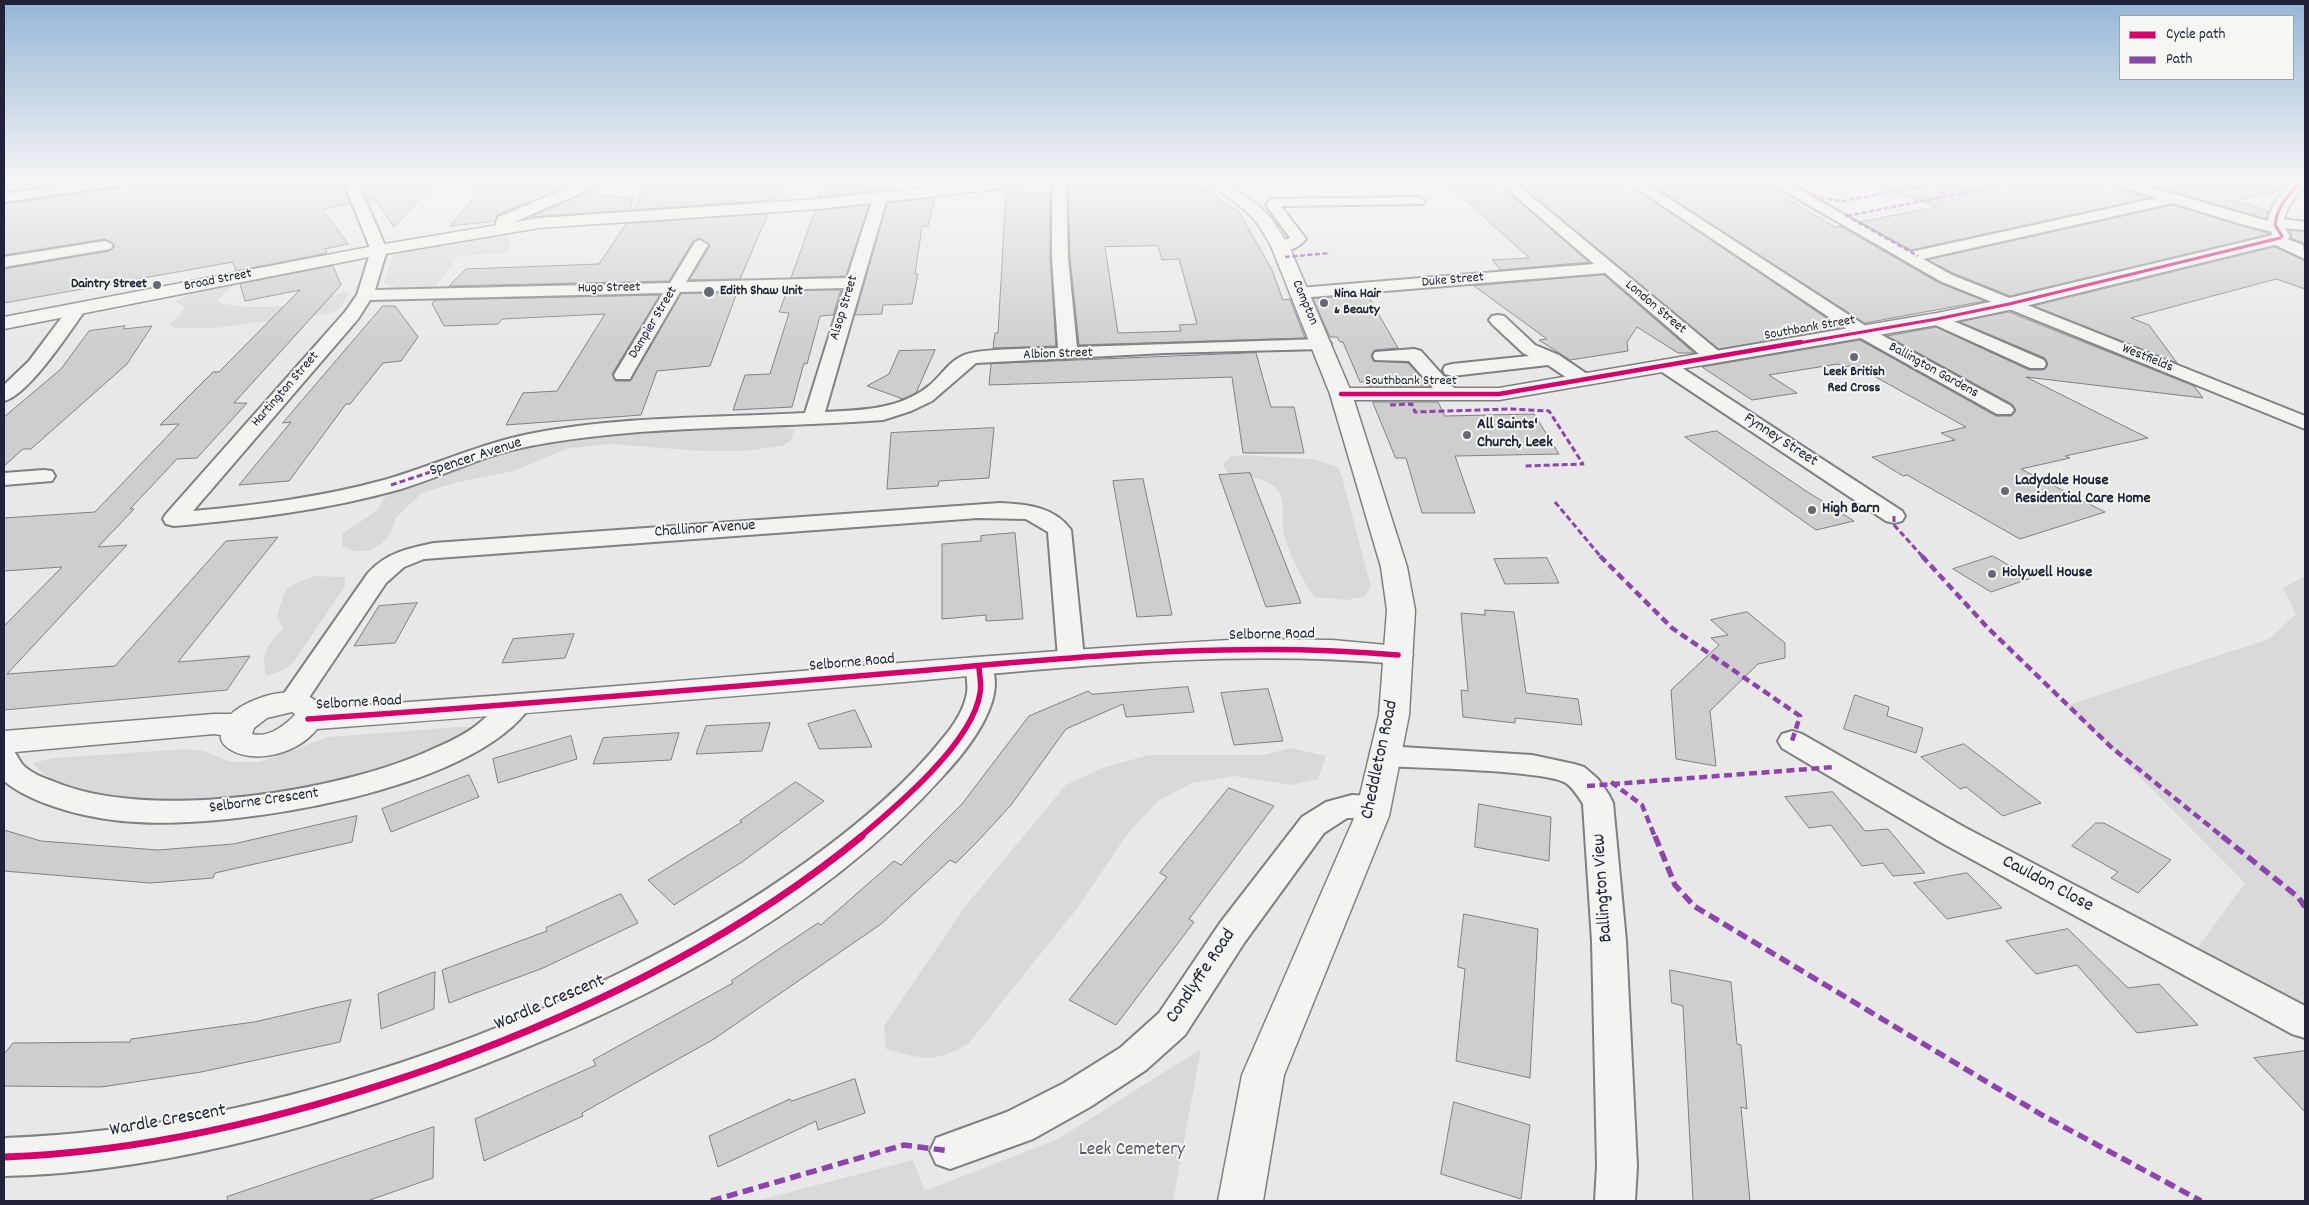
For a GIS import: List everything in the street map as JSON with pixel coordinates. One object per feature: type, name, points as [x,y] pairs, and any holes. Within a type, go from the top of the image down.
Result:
[{"type":"main road","name":"Broad Street","points":[[4,322],[454,237]]},
{"type":"main road","name":"Compton","points":[[1275,237],[1322,344],[1341,394]]},
{"type":"main road","name":"Southbank Street","points":[[1341,394],[1499,394],[1666,366],[1937,319],[2009,304],[2250,237]]},
{"type":"main road","name":"Cheddleton Road","points":[[1240,1201],[1263,1075],[1374,807],[1394,715],[1401,610],[1394,567],[1341,394]]},
{"type":"main road","name":"Selborne Road","points":[[300,711],[518,705],[1071,658],[1247,648],[1306,648],[1398,655]]},
{"type":"main road","points":[[4,742],[214,724],[238,725],[236,738],[246,745],[269,744],[287,737],[301,728],[300,711]]},
{"type":"street","points":[[374,237],[379,250]]},
{"type":"street","name":"Alsop Street","points":[[813,418],[867,237]]},
{"type":"street","points":[[1060,237],[1068,354]]},
{"type":"street","points":[[1280,246],[1292,246],[1298,239],[1297,237]]},
{"type":"street","name":"London Street","points":[[1571,237],[1714,357]]},
{"type":"street","name":"Ballington Gardens","points":[[1719,237],[1863,332],[2004,410]]},
{"type":"street","name":"Westfields","points":[[1874,237],[1946,278],[2305,423]]},
{"type":"street","points":[[1909,257],[1999,237]]},
{"type":"street","points":[[2285,237],[2305,254]]},
{"type":"street","name":"Dampier Street","points":[[623,375],[700,245]]},
{"type":"street","points":[[4,262],[105,246]]},
{"type":"street","name":"Hartington Street","points":[[174,519],[352,314],[365,296],[379,250]]},
{"type":"street","name":"Duke Street","points":[[1299,293],[1607,268]]},
{"type":"street","name":"Hugo Street","points":[[365,296],[852,283]]},
{"type":"street","points":[[4,395],[36,365],[77,309]]},
{"type":"street","points":[[1937,319],[2037,364]]},
{"type":"street","points":[[1498,320],[1529,349],[1552,359],[1583,380]]},
{"type":"street","name":"Albion Street","points":[[813,418],[883,414],[897,410],[935,390],[960,364],[973,358],[1322,344]]},
{"type":"street","points":[[1382,356],[1414,355],[1448,393]]},
{"type":"street","points":[[1452,370],[1552,359]]},
{"type":"street","points":[[4,370],[36,365]]},
{"type":"street","name":"Fynney Street","points":[[1666,366],[1894,516]]},
{"type":"street","name":"Spencer Avenue","points":[[174,519],[299,506],[392,485],[508,444],[557,436],[630,428],[813,418]]},
{"type":"street","points":[[4,479],[44,476]]},
{"type":"street","name":"Challinor Avenue","points":[[300,711],[298,691],[383,571],[404,557],[434,550],[978,511],[1012,510],[1032,512],[1054,524],[1059,530],[1071,658]]},
{"type":"street","name":"Wardle Crescent","points":[[4,1157],[38,1157],[163,1140],[268,1118],[349,1097],[521,1034],[594,1003],[658,971],[727,934],[798,887],[913,792],[949,750],[968,723],[980,696],[979,666]]},
{"type":"street","name":"Selborne Crescent","points":[[4,758],[6,766],[26,782],[60,796],[100,807],[146,812],[242,807],[357,787],[405,770],[446,754],[481,737],[506,719],[518,705]]},
{"type":"street","name":"Cauldon Close","points":[[1792,741],[1952,835],[2305,1023]]},
{"type":"street","name":"Ballington View","points":[[1385,756],[1532,765],[1574,774],[1587,786],[1598,803],[1609,941],[1617,1166],[1615,1201]]},
{"type":"street","name":"Condlyffe Road","points":[[950,1152],[1018,1126],[1077,1095],[1133,1059],[1172,1024],[1232,933],[1313,825],[1337,810],[1352,806],[1374,807]]},
{"type":"green space","points":[[495,237],[509,237],[509,253],[457,257],[434,289],[403,290],[386,285],[384,281],[393,255]]},
{"type":"green space","points":[[235,284],[217,301],[237,306],[283,306],[311,303],[337,293],[349,292],[342,306],[332,313],[215,328],[174,328],[170,323],[180,315],[184,307],[175,301],[192,293]]},
{"type":"green space","points":[[770,425],[783,426],[794,430],[791,440],[782,446],[742,451],[702,451],[610,444],[566,449],[514,471],[454,483],[422,493],[396,517],[390,534],[381,544],[369,551],[354,551],[342,546],[342,534],[378,510],[383,499],[398,487],[523,444],[593,435]]},
{"type":"green space","points":[[1241,455],[1311,459],[1338,467],[1371,587],[1364,597],[1346,600],[1315,597],[1301,576],[1286,542],[1283,529],[1282,501],[1277,490],[1260,479],[1228,474],[1223,464],[1230,457]]},
{"type":"green space","points":[[316,576],[345,577],[345,586],[293,663],[284,670],[266,676],[265,654],[283,628],[277,617],[285,593],[292,585]]},
{"type":"green space","points":[[2305,576],[2305,1007],[2196,950],[2245,883],[2123,760],[2065,706],[2269,639],[2296,614],[2283,588]]},
{"type":"green space","points":[[470,727],[467,734],[378,767],[329,782],[279,793],[228,801],[178,804],[130,801],[63,784],[44,774],[33,763],[54,758],[187,749],[204,751],[231,762],[259,762],[329,737]]},
{"type":"green space","points":[[1291,748],[1326,756],[1318,779],[1291,785],[1234,776],[1192,783],[1158,801],[1128,833],[1079,906],[969,1043],[947,1054],[929,1058],[886,1049],[884,1026],[963,909],[1066,785],[1102,768],[1149,755],[1263,755]]},
{"type":"green space","name":"Leek Cemetery","points":[[1201,1049],[1173,1201],[756,1201],[913,1160],[925,1191],[1058,1139]]},
{"type":"building","points":[[4,237],[343,237],[348,244],[325,249],[327,253],[236,271],[233,262],[4,303],[4,269],[110,251],[115,246],[105,239],[4,255]]},
{"type":"building","points":[[617,237],[758,237],[740,279],[689,280],[710,246],[699,238],[693,241],[669,281],[449,286],[466,269],[599,264]]},
{"type":"building","points":[[806,237],[859,237],[846,276],[791,278]]},
{"type":"building","points":[[877,237],[920,237],[915,274],[918,274],[912,304],[883,305],[882,314],[855,315]]},
{"type":"building","points":[[1004,237],[1050,237],[1056,346],[993,348],[995,333],[998,333]]},
{"type":"building","points":[[1069,237],[1253,237],[1272,270],[1283,300],[1290,299],[1305,338],[1079,345]],"holes":[[[1158,246],[1162,260],[1179,259],[1197,324],[1179,325],[1181,331],[1118,333],[1105,247]]]},
{"type":"building","points":[[1506,237],[1561,237],[1589,262],[1501,270],[1492,260],[1529,258]]},
{"type":"building","points":[[1584,237],[1707,237],[1841,328],[1719,349]]},
{"type":"building","points":[[1732,237],[1860,237],[1939,283],[1985,301],[1865,323]]},
{"type":"building","points":[[1888,237],[1970,237],[1911,250]]},
{"type":"building","points":[[2029,237],[2256,237],[2010,296],[1953,273],[1928,260]]},
{"type":"building","points":[[2305,237],[2305,247],[2304,243],[2291,238]]},
{"type":"building","points":[[2275,247],[2305,261],[2305,289],[2276,279],[2131,318],[2149,325],[2177,363],[2034,306]]},
{"type":"building","points":[[333,266],[341,285],[234,403],[247,403],[197,458],[177,459],[130,509],[134,509],[98,547],[127,545],[7,674],[115,666],[226,541],[278,537],[178,662],[250,656],[227,690],[4,710],[4,626],[62,567],[4,571],[4,518],[95,512],[179,424],[160,425],[213,372],[219,372],[300,290],[245,301],[240,284]]},
{"type":"building","points":[[1604,275],[1694,353],[1678,353],[1637,327],[1627,342],[1628,351],[1570,360],[1539,340],[1547,339],[1474,286]]},
{"type":"building","points":[[841,290],[833,315],[820,316],[807,364],[804,363],[792,407],[733,410],[745,375],[770,374],[789,313],[779,312],[787,291]]},
{"type":"building","points":[[734,293],[732,295],[736,295],[710,366],[657,371],[641,415],[506,425],[523,393],[557,391],[605,314],[502,319],[498,324],[444,326],[432,304],[435,300],[660,295],[612,374],[616,381],[630,381],[681,294]]},
{"type":"building","points":[[1367,294],[1398,348],[1375,350],[1371,355],[1373,361],[1408,363],[1429,386],[1367,386],[1365,382],[1360,382],[1343,342],[1340,342],[1337,337],[1330,337],[1313,299]]},
{"type":"building","points":[[383,306],[395,306],[418,337],[401,361],[383,363],[350,404],[346,404],[289,481],[239,485],[291,422],[283,423]]},
{"type":"building","points":[[2009,312],[2194,386],[2203,398],[2026,377],[2148,438],[2065,456],[2070,458],[2021,469],[2105,512],[2020,539],[1907,475],[1903,476],[1872,457],[1955,440],[1941,433],[1966,427],[1854,365],[1844,367],[1838,364],[1769,375],[1797,393],[1752,400],[1702,367],[1860,340],[1996,416],[2011,416],[2016,410],[2012,404],[1887,336],[1936,327],[2029,370],[2044,370],[2048,365],[2045,358],[1960,322]]},
{"type":"building","points":[[125,326],[123,329],[152,326],[127,364],[31,449],[23,449],[4,466],[4,417],[61,369],[89,331]]},
{"type":"building","points":[[935,350],[916,393],[903,399],[867,386],[889,374],[899,351]]},
{"type":"building","points":[[1256,353],[1271,407],[1294,407],[1304,453],[1243,453],[1232,377],[989,385],[991,364]]},
{"type":"building","name":"All Saints' Church, Leek","points":[[1373,402],[1438,402],[1445,416],[1534,414],[1559,454],[1455,456],[1475,513],[1422,513],[1406,458],[1396,458]]},
{"type":"building","points":[[994,428],[989,478],[939,481],[938,486],[887,489],[891,433]]},
{"type":"building","points":[[1717,431],[1854,521],[1816,530],[1685,437]]},
{"type":"building","points":[[1250,473],[1301,603],[1266,607],[1219,475]]},
{"type":"building","points":[[1143,479],[1172,615],[1137,617],[1113,481]]},
{"type":"building","points":[[1015,533],[1023,619],[986,621],[986,615],[942,619],[942,544],[981,541],[981,536]]},
{"type":"building","name":"Holywell House","points":[[1993,556],[2031,578],[1991,592],[1953,569]]},
{"type":"building","points":[[1547,558],[1559,583],[1505,584],[1494,559]]},
{"type":"building","points":[[417,603],[395,643],[354,646],[379,606]]},
{"type":"building","points":[[1485,610],[1514,612],[1526,693],[1578,699],[1582,725],[1515,718],[1515,723],[1463,717],[1461,690],[1468,691],[1461,613],[1485,615]]},
{"type":"building","points":[[1747,612],[1785,643],[1785,658],[1758,664],[1710,711],[1716,766],[1676,759],[1671,690],[1719,645],[1711,638],[1728,635],[1711,620]]},
{"type":"building","points":[[574,634],[565,658],[502,663],[513,639]]},
{"type":"building","points":[[1188,687],[1194,712],[1126,717],[1123,704],[1066,729],[1011,805],[978,841],[956,863],[950,860],[881,924],[714,1039],[582,1113],[583,1116],[484,1161],[475,1119],[596,1065],[593,1060],[733,983],[731,981],[818,923],[821,925],[894,861],[901,865],[962,804],[1029,716],[1088,691],[1092,694]]},
{"type":"building","points":[[1268,689],[1283,741],[1234,745],[1221,693]]},
{"type":"building","points":[[1855,695],[1889,707],[1887,716],[1923,728],[1916,753],[1844,729]]},
{"type":"building","points":[[855,710],[872,747],[819,749],[808,724]]},
{"type":"building","points":[[770,723],[762,751],[696,754],[706,726]]},
{"type":"building","points":[[679,733],[671,760],[593,764],[603,738]]},
{"type":"building","points":[[571,736],[577,759],[498,783],[493,759]]},
{"type":"building","points":[[1964,744],[2041,803],[2003,816],[1966,787],[1960,789],[1921,757]]},
{"type":"building","points":[[469,775],[479,797],[391,832],[382,809]]},
{"type":"building","points":[[796,782],[824,801],[742,862],[674,905],[648,880],[742,822],[740,821]]},
{"type":"building","points":[[1229,788],[1274,806],[1189,919],[1194,922],[1116,1025],[1069,1000],[1167,877],[1160,873]]},
{"type":"building","points":[[1833,792],[1865,831],[1888,829],[1925,873],[1893,876],[1883,863],[1862,866],[1831,825],[1809,828],[1785,797]]},
{"type":"building","points":[[1479,804],[1551,817],[1549,861],[1475,847]]},
{"type":"building","points":[[357,816],[352,842],[215,873],[213,878],[150,883],[4,871],[4,830],[41,841],[158,850],[233,844]]},
{"type":"building","points":[[2096,823],[2104,823],[2171,860],[2138,893],[2111,878],[2118,872],[2072,846]]},
{"type":"building","points":[[1967,873],[2002,908],[1947,919],[1914,883]]},
{"type":"building","points":[[621,894],[638,923],[543,968],[449,1003],[442,970],[547,931],[546,928]]},
{"type":"building","points":[[1464,914],[1538,929],[1530,1078],[1456,1061],[1465,969],[1458,967]]},
{"type":"building","points":[[2068,929],[2128,988],[2159,984],[2198,1025],[2137,1033],[2077,965],[2036,974],[2006,941]]},
{"type":"building","points":[[1670,970],[1731,982],[1737,1044],[1741,1045],[1747,1109],[1741,1107],[1750,1201],[1693,1201],[1683,1006],[1672,1003]]},
{"type":"building","points":[[435,972],[434,1009],[381,1029],[378,994]]},
{"type":"building","points":[[351,1000],[340,1042],[201,1072],[101,1087],[4,1086],[4,1054],[13,1043],[130,1042],[131,1039],[254,1022]]},
{"type":"building","points":[[2305,1051],[2305,1112],[2254,1058]]},
{"type":"building","points":[[855,1079],[865,1113],[818,1130],[816,1121],[718,1167],[709,1136],[790,1099],[791,1101]]},
{"type":"building","points":[[1454,1102],[1530,1125],[1521,1199],[1441,1174]]},
{"type":"building","points":[[434,1127],[433,1178],[367,1201],[228,1201],[227,1197]]},
{"type":"marked path","points":[[1885,237],[1918,256]]},
{"type":"marked path","points":[[1285,257],[1330,253]]},
{"type":"marked path","points":[[1390,405],[1412,404],[1415,412],[1511,409],[1518,411],[1549,411],[1583,464],[1524,466]]},
{"type":"marked path","points":[[391,485],[449,466]]},
{"type":"marked path","points":[[1555,502],[1613,571],[1672,628],[1800,716],[1792,741]]},
{"type":"marked path","points":[[1894,516],[1894,525],[1987,627],[2111,747],[2298,897],[2305,907]]},
{"type":"marked path","points":[[1587,786],[1835,767]]},
{"type":"marked path","points":[[1611,782],[1642,805],[1675,885],[1694,906],[2042,1115],[2201,1201]]},
{"type":"marked path","points":[[711,1201],[904,1145],[950,1151]]},
{"type":"cycle path","points":[[1341,394],[1499,394],[1937,319],[2009,304],[2281,237]]},
{"type":"cycle path","points":[[308,719],[517,705],[1071,658],[1247,648],[1332,649],[1398,655]]},
{"type":"cycle path","points":[[4,1157],[58,1154],[139,1144],[193,1134],[321,1103],[387,1083],[484,1048],[590,1003],[642,978],[693,951],[790,891],[837,857],[893,809],[939,762],[966,727],[980,695],[979,666]]},
{"type":"place","name":"Daintry Street","points":[[157,285]]},
{"type":"place","name":"Edith Shaw Unit","points":[[709,292]]},
{"type":"place","name":"Nina Hair & Beauty","points":[[1324,303]]},
{"type":"place","name":"Leek British Red Cross","points":[[1854,357]]},
{"type":"place","name":"All Saints' Church, Leek","points":[[1467,435]]},
{"type":"place","name":"Ladydale House Residential Care Home","points":[[2005,491]]},
{"type":"place","name":"High Barn","points":[[1812,510]]},
{"type":"place","name":"Holywell House","points":[[1992,574]]}]
